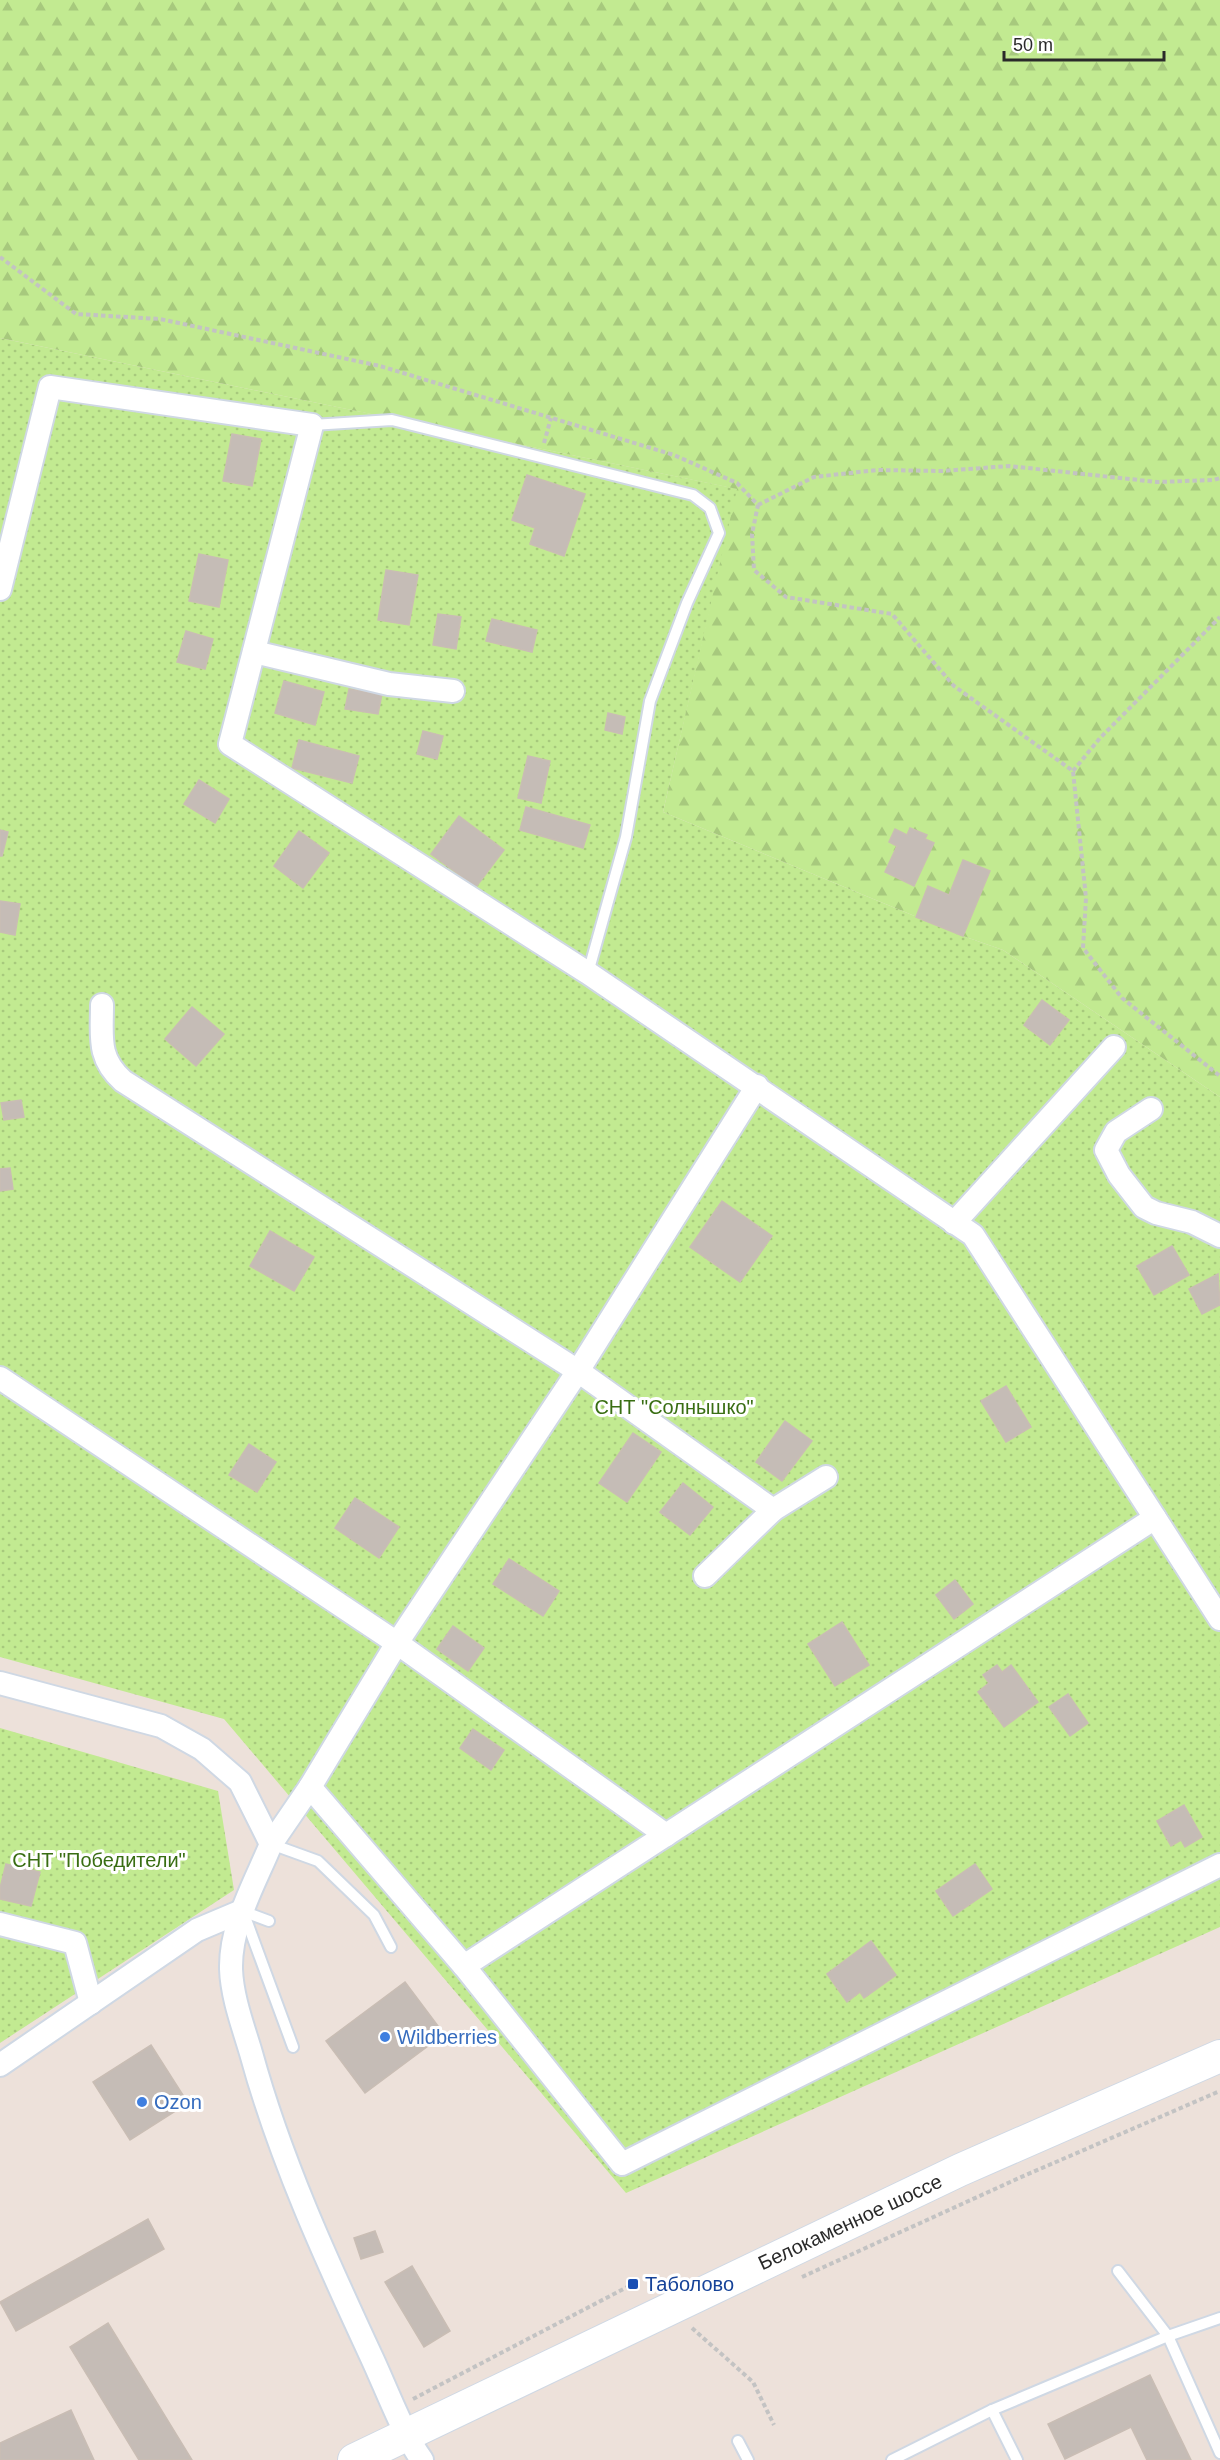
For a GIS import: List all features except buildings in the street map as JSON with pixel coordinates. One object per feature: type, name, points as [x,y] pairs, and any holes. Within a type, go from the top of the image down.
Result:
[{"type":"main road","name":"Белокаменное шоссе","points":[[354,2460],[415,2447],[960,2169],[1220,2056]]},
{"type":"street","points":[[0,589],[50,387],[312,424],[230,744],[588,973],[973,1235],[1220,1619]]},
{"type":"street","points":[[254,652],[389,684],[453,691]]},
{"type":"street","points":[[102,1005],[102,1052],[111,1070],[123,1081],[579,1371],[773,1510]]},
{"type":"street","points":[[954,1223],[1114,1047]]},
{"type":"street","points":[[415,2447],[332,2272],[284,2156],[239,2012],[231,1969],[235,1933],[271,1844],[310,1787],[397,1643],[579,1371],[757,1086]]},
{"type":"street","points":[[1152,1108],[1116,1132],[1106,1150],[1119,1175],[1144,1207],[1156,1213],[1192,1222],[1220,1236]]},
{"type":"street","points":[[0,1378],[397,1643],[666,1835]]},
{"type":"street","points":[[705,1576],[773,1510],[826,1477]]},
{"type":"street","points":[[464,1966],[1155,1518]]},
{"type":"street","points":[[0,1683],[161,1726],[202,1749],[240,1782],[271,1844]]},
{"type":"street","points":[[310,1787],[464,1966],[622,2164],[1220,1865]]},
{"type":"street","points":[[0,2065],[197,1929],[242,1911]]},
{"type":"street","points":[[0,1924],[75,1942],[91,2002]]},
{"type":"lane","points":[[312,424],[392,420],[693,495],[710,508],[719,533],[687,603],[650,701],[626,837],[588,973]]},
{"type":"lane","points":[[271,1844],[318,1861],[374,1915],[391,1947]]},
{"type":"lane","points":[[242,1911],[269,1921]]},
{"type":"lane","points":[[242,1911],[293,2047]]},
{"type":"lane","points":[[1118,2271],[1168,2336],[1220,2453]]},
{"type":"lane","points":[[892,2460],[992,2410],[1168,2336],[1220,2318]]},
{"type":"lane","points":[[992,2410],[1017,2460]]},
{"type":"lane","points":[[738,2441],[748,2460]]},
{"type":"path","points":[[540,456],[551,418]]},
{"type":"path","points":[[758,505],[814,477],[877,470],[942,471],[1009,466],[1157,482],[1220,478]]},
{"type":"path","points":[[1073,771],[1100,738],[1220,617]]},
{"type":"path","points":[[801,2278],[1019,2178],[1220,2091]]},
{"type":"path","points":[[424,2394],[633,2284]]},
{"type":"path","points":[[681,2333],[701,2324]]},
{"type":"path","points":[[692,2328],[753,2382],[774,2425]]},
{"type":"green space","points":[[0,0],[1220,0],[1220,1097],[1003,950],[963,936],[663,812],[737,489],[0,338]]},
{"type":"green space","name":"СНТ \"Солнышко\"","points":[[0,338],[738,489],[663,812],[963,936],[1003,950],[1220,1097],[1220,1927],[626,2193],[224,1719],[0,1657]]},
{"type":"green space","name":"СНТ \"Победители\"","points":[[0,1728],[218,1791],[234,1890],[0,2043]]},
{"type":"place","name":"Wildberries","points":[[385,2037]]},
{"type":"place","name":"Ozon","points":[[142,2102]]},
{"type":"place","name":"Таболово","points":[[633,2284]]}]
